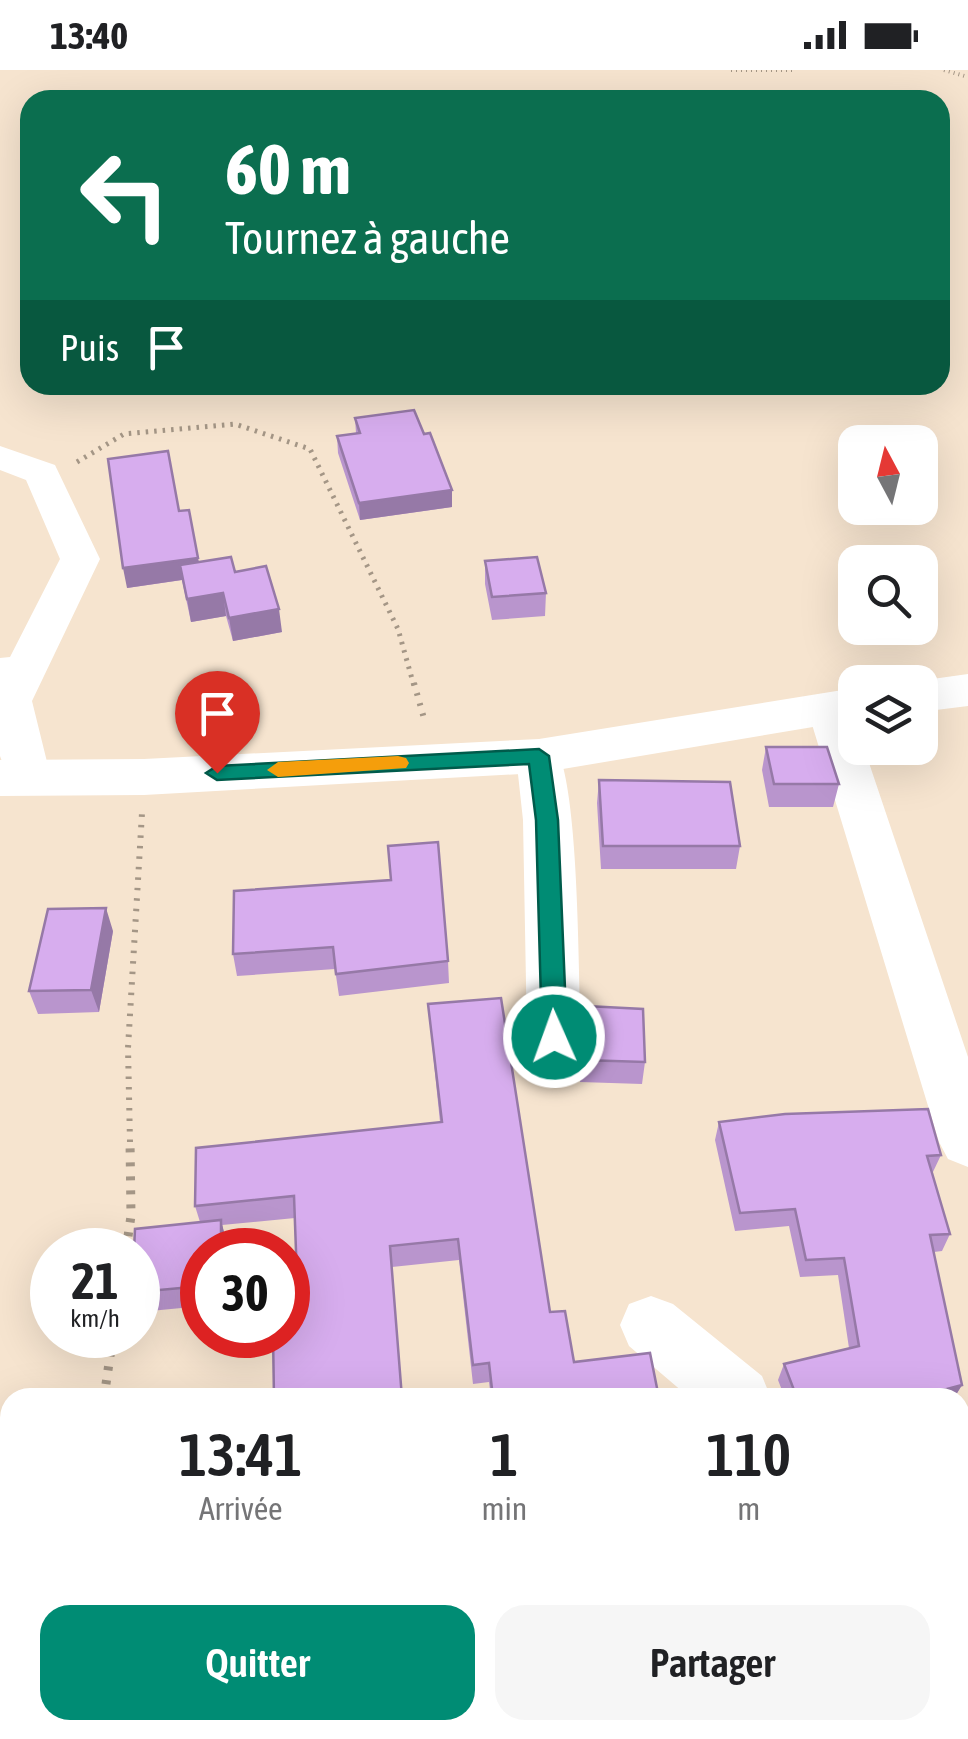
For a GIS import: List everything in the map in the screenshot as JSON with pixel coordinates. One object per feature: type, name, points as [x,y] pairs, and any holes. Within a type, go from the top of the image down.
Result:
[{"type":"main road","points":[[938,694],[968,690]]},
{"type":"main road","points":[[14,778],[144,777],[539,756],[838,707]]},
{"type":"street","points":[[0,457],[42,473],[80,558],[10,701]]},
{"type":"street","points":[[0,645],[4,647],[10,701],[14,778]]},
{"type":"street","points":[[539,756],[547,820],[554,1037]]},
{"type":"street","points":[[859,765],[968,1142]]},
{"type":"street","points":[[651,1325],[727,1388]]},
{"type":"path","points":[[731,70],[792,70]]},
{"type":"path","points":[[944,70],[968,77]]},
{"type":"path","points":[[46,480],[124,434],[235,424],[310,449],[398,629],[436,761]]},
{"type":"path","points":[[129,1228],[128,1048],[144,777]]},
{"type":"path","points":[[105,1388],[110,1358]]},
{"type":"building","points":[[414,410],[424,434],[430,433],[452,490],[359,503],[337,436],[360,433],[355,418]]},
{"type":"building","points":[[168,451],[179,511],[189,510],[198,558],[123,568],[108,459]]},
{"type":"building","points":[[231,557],[235,572],[266,566],[279,609],[229,618],[223,593],[187,599],[180,565]]},
{"type":"building","points":[[537,557],[546,593],[492,597],[485,561]]},
{"type":"building","points":[[766,747],[827,747],[839,784],[774,784]]},
{"type":"building","points":[[599,780],[730,782],[740,846],[603,846]]},
{"type":"building","points":[[438,842],[448,961],[336,974],[333,947],[233,954],[234,891],[391,880],[388,846]]},
{"type":"building","points":[[106,908],[91,990],[29,991],[48,909]]},
{"type":"building","points":[[501,998],[550,1312],[565,1311],[574,1362],[650,1353],[657,1388],[492,1388],[489,1363],[473,1365],[458,1239],[390,1246],[401,1388],[274,1388],[273,1358],[310,1358],[310,1228],[295,1228],[294,1196],[195,1206],[196,1148],[442,1122],[428,1004]]},
{"type":"building","points":[[586,1006],[643,1009],[645,1062],[582,1060]]},
{"type":"building","points":[[928,1109],[941,1155],[927,1156],[950,1234],[930,1235],[962,1385],[793,1388],[784,1364],[859,1346],[844,1258],[806,1260],[795,1209],[740,1213],[719,1122],[785,1114]]},
{"type":"building","points":[[221,1220],[221,1228],[180,1228],[180,1288],[160,1290],[160,1228],[145,1228]]},
{"type":"slow traffic","points":[[278,770],[398,763]]},
{"type":"route","points":[[217,773],[539,756],[547,820],[554,1037]]}]
